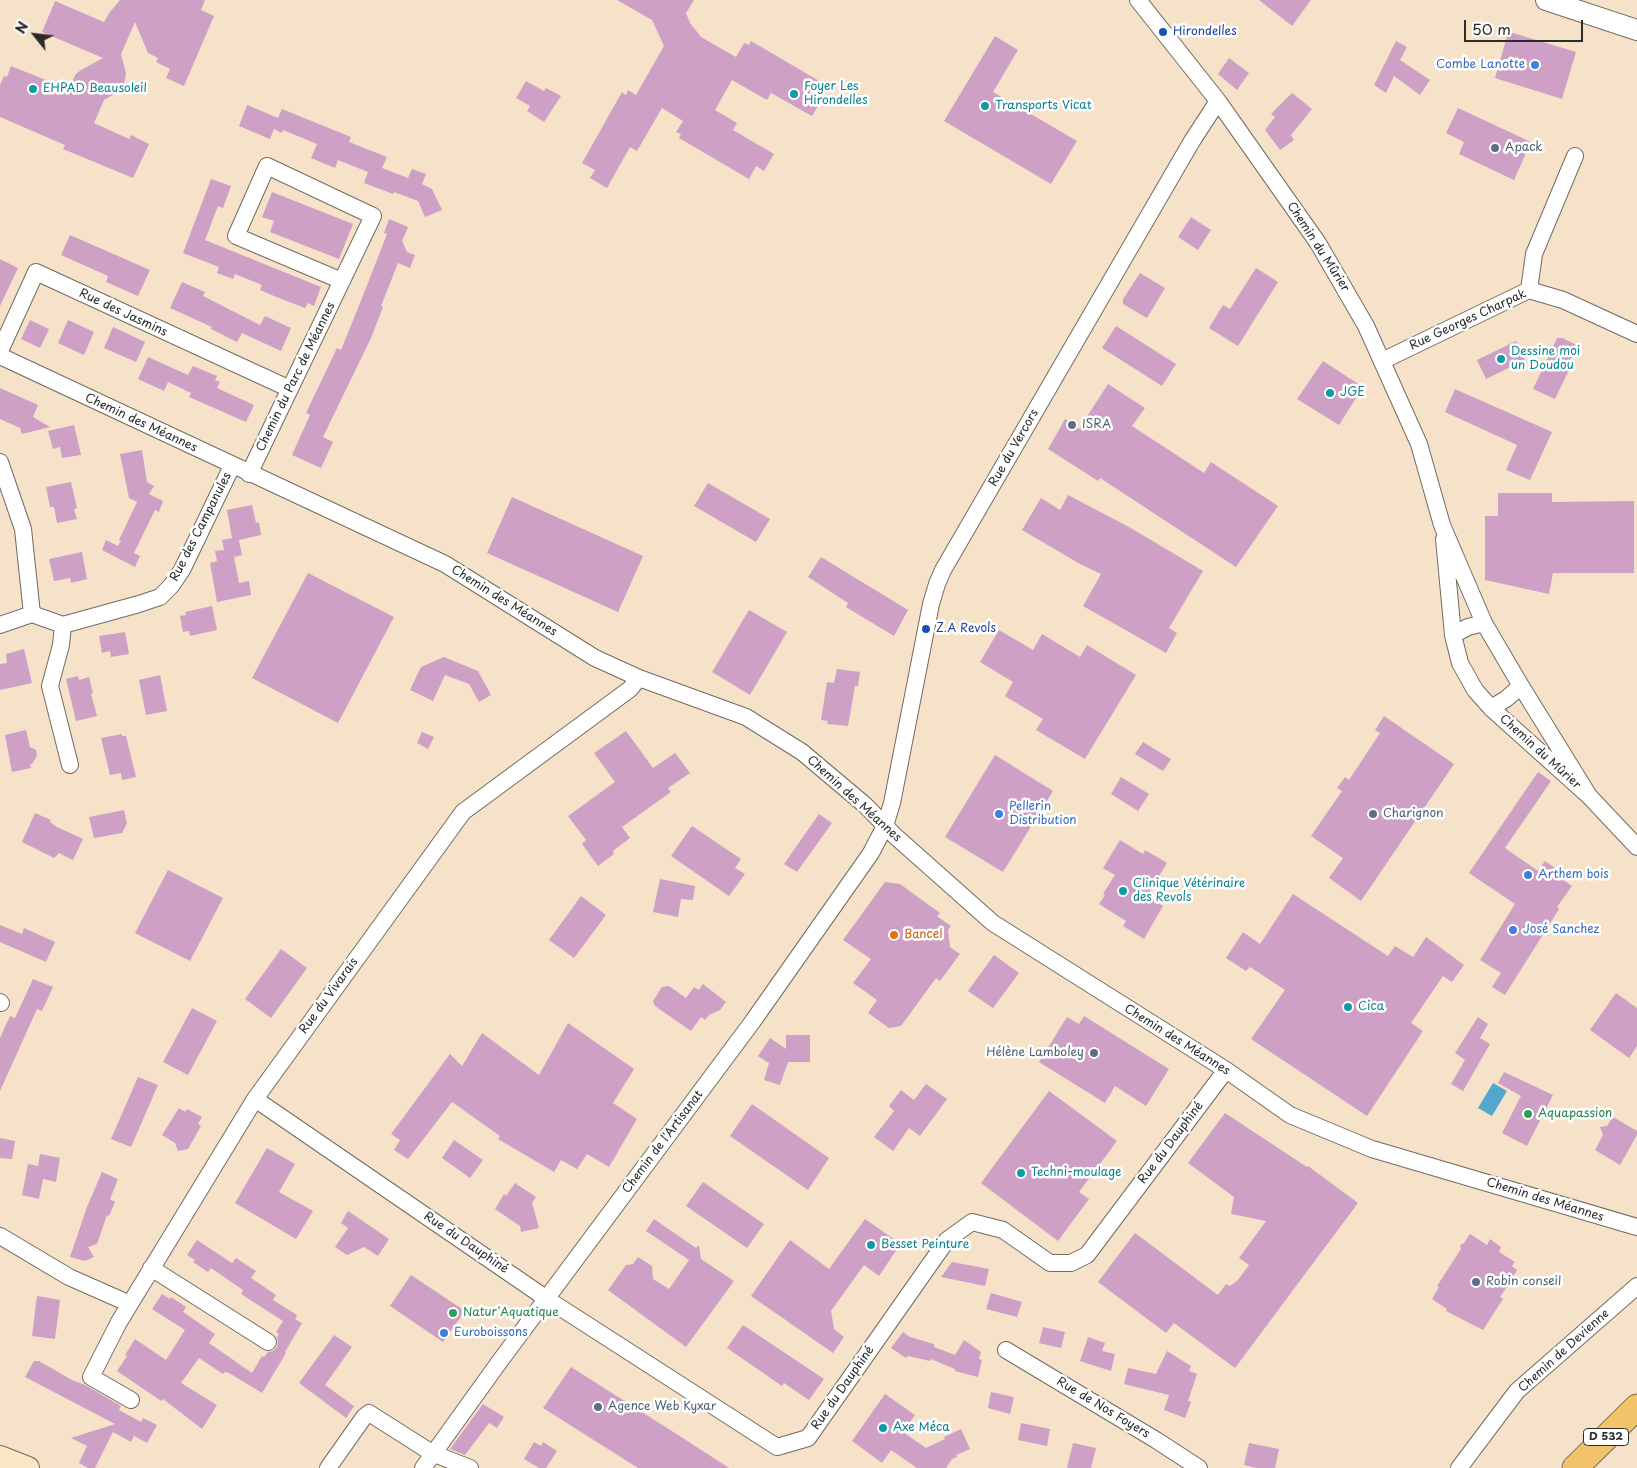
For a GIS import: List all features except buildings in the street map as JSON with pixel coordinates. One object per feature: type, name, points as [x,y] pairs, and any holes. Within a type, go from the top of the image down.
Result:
[{"type":"main road","name":"D 532","points":[[1575,1468],[1637,1406]]},
{"type":"main road","points":[[0,1457],[28,1468]]},
{"type":"street","name":"Chemin du Mûrier","points":[[1138,0],[1218,101],[1318,243],[1366,326],[1419,444],[1442,524],[1484,623],[1589,796]]},
{"type":"street","points":[[1552,1],[1637,30]]},
{"type":"street","name":"Rue du Vercors","points":[[885,826],[892,803],[926,629],[937,584],[951,556],[1192,141],[1218,101]]},
{"type":"street","points":[[1529,290],[1534,254],[1575,156]]},
{"type":"street","name":"Chemin du Parc de Méannes","points":[[249,474],[373,216],[266,166],[236,236],[342,280]]},
{"type":"street","name":"Rue des Jasmins","points":[[0,351],[36,272],[290,389]]},
{"type":"street","name":"Rue Georges Charpak","points":[[1382,361],[1529,290],[1563,300],[1637,334]]},
{"type":"street","name":"Chemin des Méannes","points":[[0,356],[445,564],[595,658],[639,678],[746,717],[802,752],[864,805],[993,923],[1226,1070],[1290,1115],[1372,1148],[1637,1227]]},
{"type":"street","points":[[0,462],[23,529],[32,614]]},
{"type":"street","name":"Rue des Campanules","points":[[63,626],[160,597],[171,586],[182,570],[232,466]]},
{"type":"street","name":"Chemin du Mûrier","points":[[1442,524],[1452,635],[1460,663],[1475,690],[1491,708],[1589,796],[1637,847]]},
{"type":"street","points":[[0,625],[32,614],[63,626],[50,686],[70,766]]},
{"type":"street","points":[[1452,635],[1468,627],[1484,623]]},
{"type":"street","name":"Rue du Vivarais","points":[[132,1400],[91,1377],[151,1268],[255,1098],[463,812],[630,689],[639,678]]},
{"type":"street","name":"Chemin du Mûrier","points":[[1491,708],[1506,699],[1521,686]]},
{"type":"street","name":"Chemin de l'Artisanat","points":[[423,1468],[432,1453],[754,1021],[871,853],[885,826]]},
{"type":"street","name":"Rue du Dauphiné","points":[[255,1098],[547,1299],[777,1447],[808,1438],[946,1240],[972,1222],[1003,1230],[1050,1262],[1070,1263],[1087,1255],[1226,1070]]},
{"type":"street","points":[[0,1236],[70,1277],[130,1304]]},
{"type":"street","points":[[151,1268],[268,1342]]},
{"type":"street","name":"Chemin de Devienne","points":[[1459,1468],[1517,1391],[1637,1286]]},
{"type":"street","name":"Rue de Nos Foyers","points":[[1006,1350],[1200,1468]]},
{"type":"street","points":[[328,1468],[364,1416],[369,1413],[432,1453],[470,1468]]},
{"type":"water","points":[[1493,1083],[1507,1091],[1492,1116],[1478,1108]]},
{"type":"place","name":"Hirondelles","points":[[1163,32]]},
{"type":"place","name":"Combe Lanotte","points":[[1535,65]]},
{"type":"place","name":"EHPAD Beausoleil","points":[[33,89]]},
{"type":"place","name":"Foyer Les Hirondelles","points":[[794,94]]},
{"type":"place","name":"Transports Vicat","points":[[985,106]]},
{"type":"place","name":"Apack","points":[[1495,148]]},
{"type":"place","name":"Dessine moi un Doudou","points":[[1501,359]]},
{"type":"place","name":"JGE","points":[[1330,393]]},
{"type":"place","name":"ISRA","points":[[1072,425]]},
{"type":"place","name":"Z.A Revols","points":[[926,629]]},
{"type":"place","name":"Pellerin Distribution","points":[[999,814]]},
{"type":"place","name":"Charignon","points":[[1373,814]]},
{"type":"place","name":"Arthem bois","points":[[1528,875]]},
{"type":"place","name":"Clinique Vétérinaire des Revols","points":[[1123,891]]},
{"type":"place","name":"José Sanchez","points":[[1513,930]]},
{"type":"place","name":"Bancel","points":[[894,935]]},
{"type":"place","name":"Cica","points":[[1348,1007]]},
{"type":"place","name":"Hélène Lamboley","points":[[1094,1053]]},
{"type":"place","name":"Aquapassion","points":[[1528,1114]]},
{"type":"place","name":"Techni-moulage","points":[[1021,1173]]},
{"type":"place","name":"Besset Peinture","points":[[871,1245]]},
{"type":"place","name":"Robin conseil","points":[[1476,1282]]},
{"type":"place","name":"Natur'Aquatique","points":[[453,1313]]},
{"type":"place","name":"Euroboissons","points":[[444,1333]]},
{"type":"place","name":"Agence Web Kyxar","points":[[598,1407]]},
{"type":"place","name":"Axe Méca","points":[[883,1428]]}]
